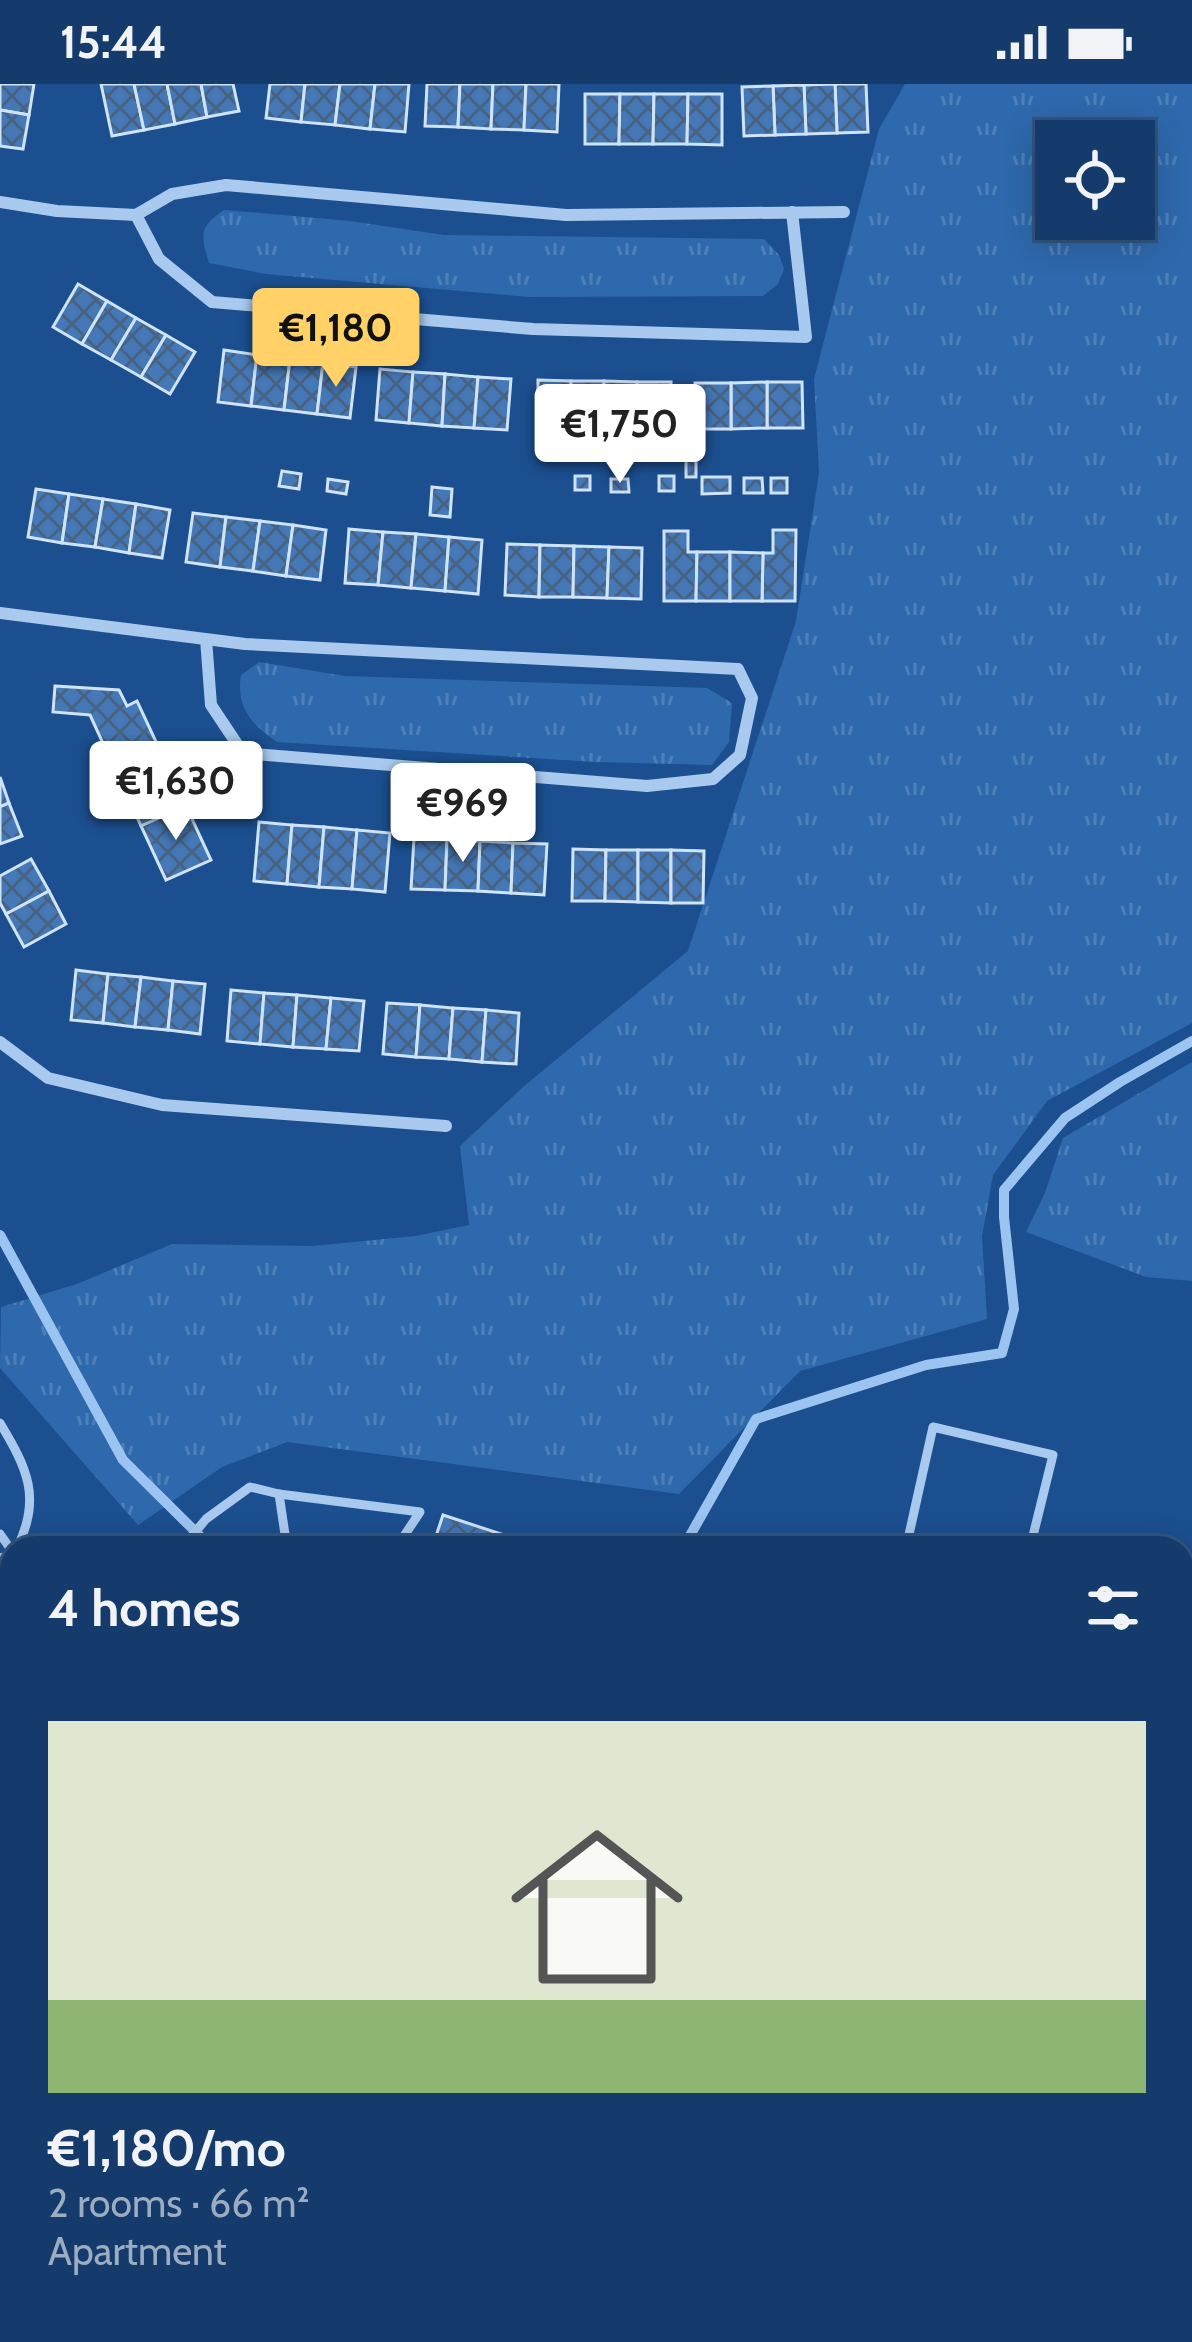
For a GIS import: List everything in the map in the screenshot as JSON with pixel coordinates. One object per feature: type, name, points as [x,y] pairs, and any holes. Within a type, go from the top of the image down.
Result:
[{"type":"street","points":[[0,202],[136,215],[172,194],[226,185],[566,215],[844,212]]},
{"type":"street","points":[[136,215],[159,259],[212,302],[533,329],[806,337],[792,212]]},
{"type":"street","points":[[0,613],[206,639],[245,644],[738,669],[752,698],[740,755],[713,779],[669,784],[243,753],[211,705],[206,639]]},
{"type":"street","points":[[0,1042],[48,1078],[162,1105],[446,1126]]},
{"type":"lane","points":[[0,1423],[20,1456],[31,1491],[28,1525],[22,1536]]},
{"type":"lane","points":[[909,1536],[933,1427],[1053,1455],[1033,1536]]},
{"type":"lane","points":[[192,1536],[206,1519],[250,1487],[420,1512],[404,1536]]},
{"type":"lane","points":[[279,1494],[285,1536]]},
{"type":"green space","points":[[905,84],[1192,84],[1192,1023],[1047,1101],[993,1175],[982,1236],[987,1319],[800,1371],[679,1494],[287,1442],[222,1467],[138,1525],[0,1368],[1,1307],[77,1284],[172,1244],[313,1246],[415,1236],[469,1225],[460,1146],[523,1087],[688,951],[796,621],[819,473],[814,379],[879,129]]},
{"type":"green space","points":[[224,210],[444,235],[764,239],[779,255],[784,269],[778,284],[763,296],[529,297],[266,274],[209,263],[204,233]]},
{"type":"green space","points":[[259,662],[345,676],[707,688],[732,703],[729,742],[712,765],[277,742],[243,706],[241,675]]},
{"type":"green space","points":[[1192,1062],[1192,1281],[1146,1277],[1026,1232],[1063,1138]]},
{"type":"building","points":[[0,84],[34,84],[29,115],[0,110]]},
{"type":"building","points":[[101,84],[134,84],[144,130],[112,136]]},
{"type":"building","points":[[134,84],[167,84],[175,124],[144,130]]},
{"type":"building","points":[[167,84],[201,84],[207,117],[175,124]]},
{"type":"building","points":[[201,84],[233,84],[239,111],[207,117]]},
{"type":"building","points":[[270,84],[305,84],[301,122],[266,118]]},
{"type":"building","points":[[305,84],[340,84],[335,125],[301,122]]},
{"type":"building","points":[[340,84],[375,84],[370,129],[335,125]]},
{"type":"building","points":[[375,84],[409,84],[405,132],[370,129]]},
{"type":"building","points":[[427,84],[460,84],[458,127],[425,126]]},
{"type":"building","points":[[460,84],[493,84],[491,129],[458,127]]},
{"type":"building","points":[[493,84],[526,84],[524,130],[491,129]]},
{"type":"building","points":[[526,84],[559,84],[557,132],[524,130]]},
{"type":"building","points":[[835,84],[866,84],[868,132],[837,133]]},
{"type":"building","points":[[835,84],[837,133],[806,134],[804,85]]},
{"type":"building","points":[[804,85],[806,134],[775,135],[773,86]]},
{"type":"building","points":[[773,86],[775,135],[744,136],[742,87]]},
{"type":"building","points":[[585,94],[620,94],[619,144],[585,144]]},
{"type":"building","points":[[620,94],[654,94],[653,144],[619,144]]},
{"type":"building","points":[[654,94],[688,94],[687,144],[653,144]]},
{"type":"building","points":[[688,94],[722,94],[722,145],[687,144]]},
{"type":"building","points":[[0,110],[29,115],[23,149],[0,146]]},
{"type":"building","points":[[78,284],[107,301],[82,344],[53,327]]},
{"type":"building","points":[[107,301],[136,318],[111,360],[82,344]]},
{"type":"building","points":[[136,318],[166,335],[141,377],[111,360]]},
{"type":"building","points":[[166,335],[195,352],[170,394],[141,377]]},
{"type":"building","points":[[224,350],[257,355],[251,406],[218,402]]},
{"type":"building","points":[[257,355],[290,359],[284,410],[251,406]]},
{"type":"building","points":[[290,359],[323,363],[317,414],[284,410]]},
{"type":"building","points":[[323,363],[356,367],[350,418],[317,414]]},
{"type":"building","points":[[380,369],[413,372],[409,423],[376,420]]},
{"type":"building","points":[[413,372],[445,374],[442,426],[409,423]]},
{"type":"building","points":[[445,374],[478,377],[474,428],[442,426]]},
{"type":"building","points":[[478,377],[511,379],[507,430],[474,428]]},
{"type":"building","points":[[538,380],[571,381],[571,431],[538,431]]},
{"type":"building","points":[[571,381],[604,381],[603,431],[571,431]]},
{"type":"building","points":[[604,381],[637,382],[637,432],[603,431]]},
{"type":"building","points":[[637,382],[671,382],[670,432],[637,432]]},
{"type":"building","points":[[767,382],[802,382],[803,428],[767,428]]},
{"type":"building","points":[[767,382],[767,428],[731,429],[731,383]]},
{"type":"building","points":[[695,383],[731,383],[731,429],[696,429]]},
{"type":"building","points":[[686,459],[696,459],[696,477],[686,477]]},
{"type":"building","points":[[282,471],[301,474],[299,489],[279,486]]},
{"type":"building","points":[[575,476],[590,476],[590,490],[575,490]]},
{"type":"building","points":[[659,476],[674,476],[674,491],[659,491]]},
{"type":"building","points":[[702,477],[730,477],[730,493],[702,494]]},
{"type":"building","points":[[744,478],[762,478],[763,493],[744,493]]},
{"type":"building","points":[[771,478],[787,478],[787,493],[771,493]]},
{"type":"building","points":[[328,479],[348,482],[346,494],[327,491]]},
{"type":"building","points":[[611,479],[628,479],[629,492],[611,492]]},
{"type":"building","points":[[432,487],[452,489],[450,517],[430,515]]},
{"type":"building","points":[[36,489],[69,494],[62,543],[28,537]]},
{"type":"building","points":[[69,494],[103,499],[95,547],[62,543]]},
{"type":"building","points":[[103,499],[136,504],[129,553],[95,547]]},
{"type":"building","points":[[136,504],[170,510],[162,558],[129,553]]},
{"type":"building","points":[[193,513],[226,517],[220,567],[186,562]]},
{"type":"building","points":[[226,517],[260,521],[253,571],[220,567]]},
{"type":"building","points":[[260,521],[293,525],[286,576],[253,571]]},
{"type":"building","points":[[293,525],[326,530],[320,580],[286,576]]},
{"type":"building","points":[[349,529],[383,532],[378,585],[345,583]]},
{"type":"building","points":[[773,530],[796,530],[795,601],[762,601],[763,553],[773,553]]},
{"type":"building","points":[[664,531],[688,531],[688,552],[697,552],[696,601],[664,601]]},
{"type":"building","points":[[383,532],[416,534],[411,588],[378,585]]},
{"type":"building","points":[[416,534],[449,537],[445,591],[411,588]]},
{"type":"building","points":[[449,537],[482,540],[478,594],[445,591]]},
{"type":"building","points":[[507,544],[540,545],[539,597],[505,595]]},
{"type":"building","points":[[540,545],[574,546],[573,597],[539,597]]},
{"type":"building","points":[[574,546],[609,547],[607,598],[573,597]]},
{"type":"building","points":[[609,547],[642,548],[641,599],[607,598]]},
{"type":"building","points":[[697,552],[730,552],[730,601],[696,601]]},
{"type":"building","points":[[730,552],[763,553],[762,601],[730,601]]},
{"type":"building","points":[[55,686],[119,690],[127,706],[137,701],[186,806],[141,826],[90,715],[53,712]]},
{"type":"building","points":[[0,777],[9,803],[0,807]]},
{"type":"building","points":[[9,803],[22,836],[0,844],[0,807]]},
{"type":"building","points":[[186,806],[211,860],[166,880],[141,826]]},
{"type":"building","points":[[259,822],[292,825],[287,884],[254,881]]},
{"type":"building","points":[[292,825],[324,827],[319,887],[287,884]]},
{"type":"building","points":[[324,827],[357,830],[352,889],[319,887]]},
{"type":"building","points":[[357,830],[390,833],[385,892],[352,889]]},
{"type":"building","points":[[414,838],[447,840],[445,890],[411,889]]},
{"type":"building","points":[[447,840],[480,841],[478,891],[445,890]]},
{"type":"building","points":[[480,841],[513,843],[511,893],[478,891]]},
{"type":"building","points":[[513,843],[547,844],[544,895],[511,893]]},
{"type":"building","points":[[573,849],[606,850],[605,901],[572,901]]},
{"type":"building","points":[[606,850],[638,850],[638,902],[605,901]]},
{"type":"building","points":[[638,850],[671,850],[671,903],[638,902]]},
{"type":"building","points":[[671,850],[704,851],[703,903],[671,903]]},
{"type":"building","points":[[31,859],[49,891],[6,914],[0,903],[0,876]]},
{"type":"building","points":[[49,891],[66,924],[24,947],[6,914]]},
{"type":"building","points":[[76,970],[108,974],[103,1023],[71,1020]]},
{"type":"building","points":[[108,974],[141,977],[135,1027],[103,1023]]},
{"type":"building","points":[[141,977],[173,981],[168,1030],[135,1027]]},
{"type":"building","points":[[173,981],[205,984],[200,1034],[168,1030]]},
{"type":"building","points":[[231,990],[264,993],[260,1044],[227,1041]]},
{"type":"building","points":[[264,993],[297,995],[293,1047],[260,1044]]},
{"type":"building","points":[[297,995],[331,998],[326,1049],[293,1047]]},
{"type":"building","points":[[331,998],[364,1001],[359,1051],[326,1049]]},
{"type":"building","points":[[387,1003],[420,1005],[416,1057],[383,1054]]},
{"type":"building","points":[[420,1005],[453,1008],[449,1059],[416,1057]]},
{"type":"building","points":[[453,1008],[486,1010],[482,1062],[449,1059]]},
{"type":"building","points":[[486,1010],[519,1013],[516,1064],[482,1062]]},
{"type":"building","points":[[443,1515],[504,1535],[504,1536],[436,1536]]},
{"type":"waterway","points":[[690,1536],[756,1419],[926,1365],[1002,1353],[1014,1309],[1004,1190],[1065,1118],[1192,1041]]},
{"type":"waterway","points":[[0,1235],[123,1460],[200,1536]]}]
